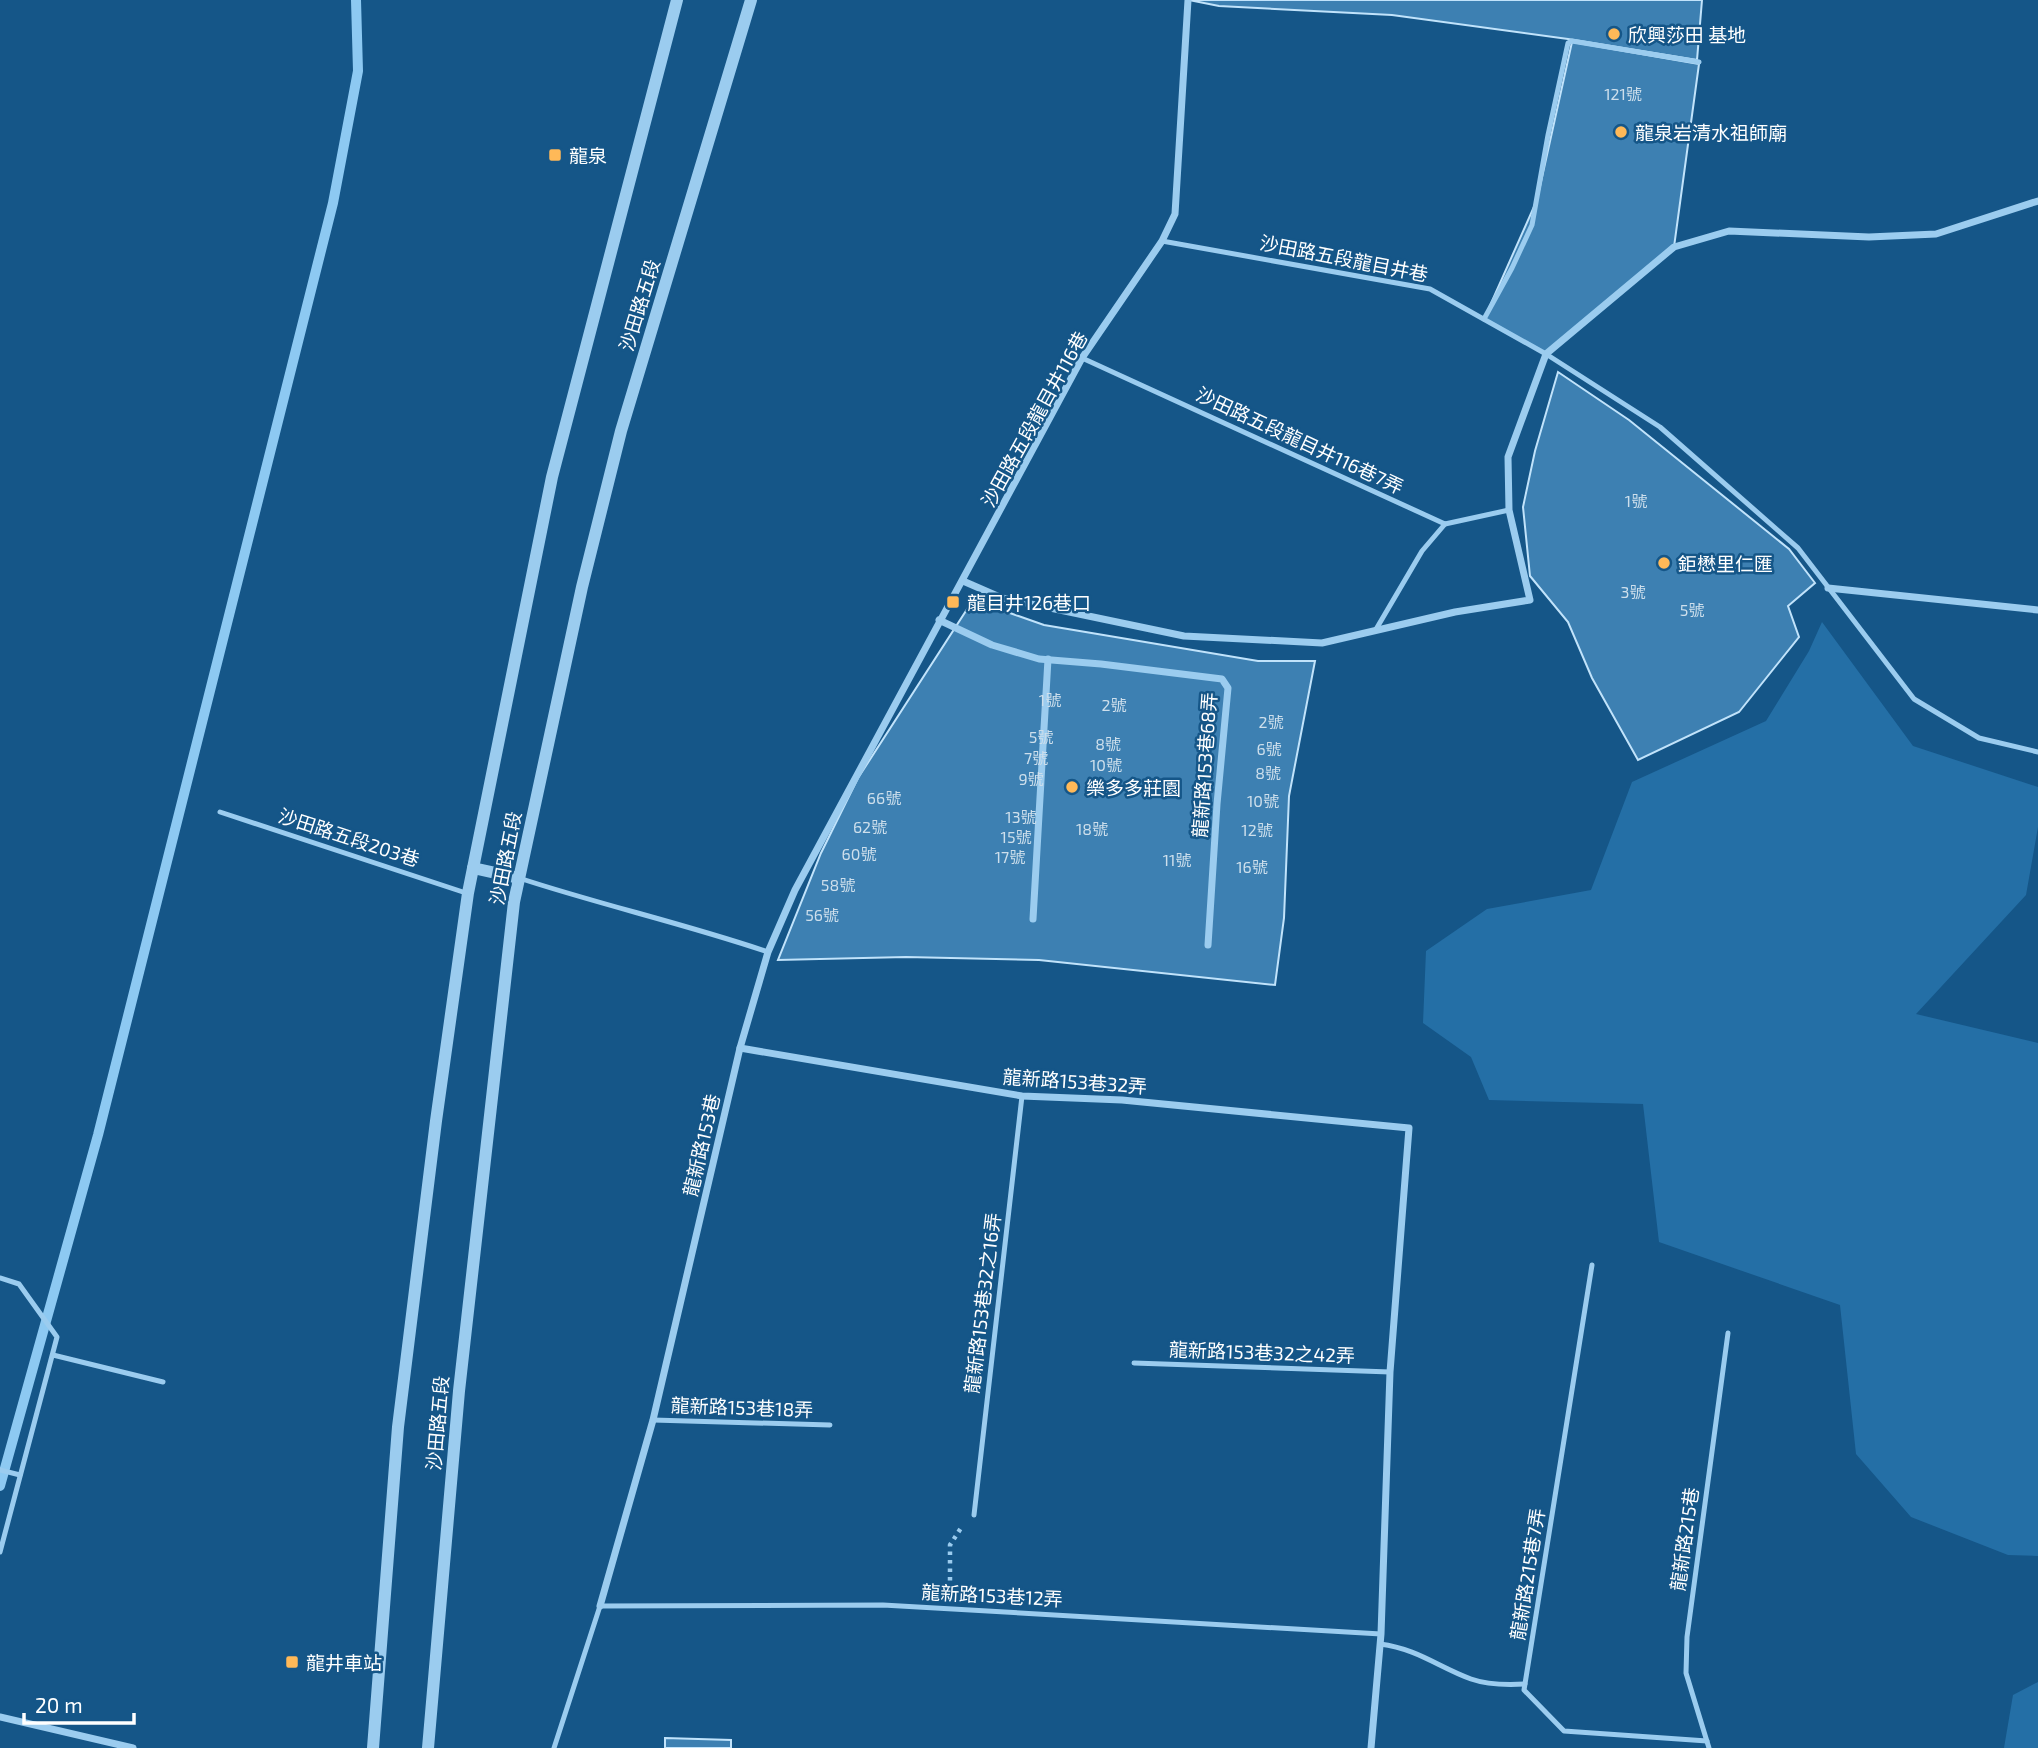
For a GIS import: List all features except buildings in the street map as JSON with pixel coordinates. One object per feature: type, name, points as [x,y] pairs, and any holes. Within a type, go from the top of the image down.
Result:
[{"type":"street","name":"沙田路五段","points":[[373,1748],[398,1427],[434,1134],[468,893],[552,477],[677,0]]},
{"type":"street","name":"沙田路五段","points":[[428,1748],[459,1391],[514,902],[582,587],[621,431],[751,0]]},
{"type":"street","points":[[1162,241],[1175,214],[1188,0]]},
{"type":"street","points":[[963,582],[1002,598],[1184,636],[1322,643],[1455,612],[1530,600],[1509,510],[1508,457],[1546,354],[1674,247],[1729,231],[1869,237],[1936,234],[2038,201]]},
{"type":"street","name":"沙田路五段龍目井116巷","points":[[963,582],[1082,358],[1162,241]]},
{"type":"street","name":"龍新路153巷","points":[[600,1606],[653,1420],[740,1048],[768,952],[795,890],[939,620],[963,582]]},
{"type":"street","points":[[1828,587],[2038,610]]},
{"type":"street","name":"龍新路153巷68弄","points":[[939,620],[992,645],[1039,659],[1222,679],[1228,688],[1208,945]]},
{"type":"street","points":[[1033,919],[1048,659]]},
{"type":"street","points":[[473,868],[519,878]]},
{"type":"street","name":"龍新路153巷32弄","points":[[740,1048],[1022,1096],[1122,1100],[1409,1128],[1390,1372]]},
{"type":"street","points":[[1371,1748],[1381,1634],[1390,1372]]},
{"type":"street","points":[[0,1717],[133,1748]]},
{"type":"lane","points":[[1484,319],[1532,225],[1568,43],[1572,41],[1699,62]]},
{"type":"lane","name":"沙田路五段龍目井巷","points":[[1162,241],[1430,289],[1546,354],[1660,427],[1798,548],[1914,699],[1979,738],[2038,752]]},
{"type":"lane","name":"沙田路五段龍目井116巷7弄","points":[[1082,358],[1445,524]]},
{"type":"lane","points":[[1375,631],[1422,551],[1445,524],[1509,510]]},
{"type":"lane","name":"沙田路五段203巷","points":[[220,812],[468,893]]},
{"type":"lane","points":[[519,878],[701,929],[768,952]]},
{"type":"lane","name":"龍新路153巷32之16弄","points":[[974,1515],[1022,1096]]},
{"type":"lane","name":"龍新路215巷7弄","points":[[1525,1684],[1592,1265]]},
{"type":"lane","points":[[0,1279],[19,1284],[57,1336],[0,1552]]},
{"type":"lane","name":"龍新路215巷","points":[[1708,1745],[1686,1673],[1687,1637],[1728,1333]]},
{"type":"lane","points":[[53,1355],[163,1381]]},
{"type":"lane","name":"龍新路153巷32之42弄","points":[[1134,1363],[1390,1372]]},
{"type":"lane","name":"龍新路153巷18弄","points":[[653,1420],[830,1425]]},
{"type":"lane","points":[[0,1470],[19,1475]]},
{"type":"lane","name":"龍新路153巷12弄","points":[[600,1606],[883,1605],[1381,1634]]},
{"type":"lane","name":"龍新路153巷","points":[[554,1748],[600,1606]]},
{"type":"lane","points":[[1380,1644],[1402,1647],[1471,1679],[1509,1685],[1525,1684],[1524,1690],[1564,1731],[1708,1745]]},
{"type":"path","points":[[951,1608],[950,1545],[957,1532],[974,1515]]},
{"type":"shaded area","points":[[1822,622],[1913,746],[2038,787],[2038,827],[2026,895],[1916,1014],[2038,1043],[2038,1556],[2008,1555],[1911,1517],[1856,1454],[1840,1305],[1659,1242],[1643,1104],[1489,1100],[1471,1057],[1423,1023],[1426,951],[1487,909],[1591,890],[1632,782],[1766,721],[1809,651]]},
{"type":"shaded area","points":[[2038,1682],[2038,1748],[2004,1748],[2013,1695]]},
{"type":"waterway","points":[[0,1486],[98,1135],[333,203],[358,71],[356,0]]},
{"type":"place","name":"欣興莎田 基地","points":[[1614,34]]},
{"type":"place","name":"龍泉岩清水祖師廟","points":[[1621,132]]},
{"type":"place","name":"龍泉","points":[[555,155]]},
{"type":"place","name":"鉅懋里仁匯","points":[[1664,563]]},
{"type":"place","name":"龍目井126巷口","points":[[953,602]]},
{"type":"place","name":"樂多多莊園","points":[[1072,787]]},
{"type":"place","name":"龍井車站","points":[[292,1662]]}]
